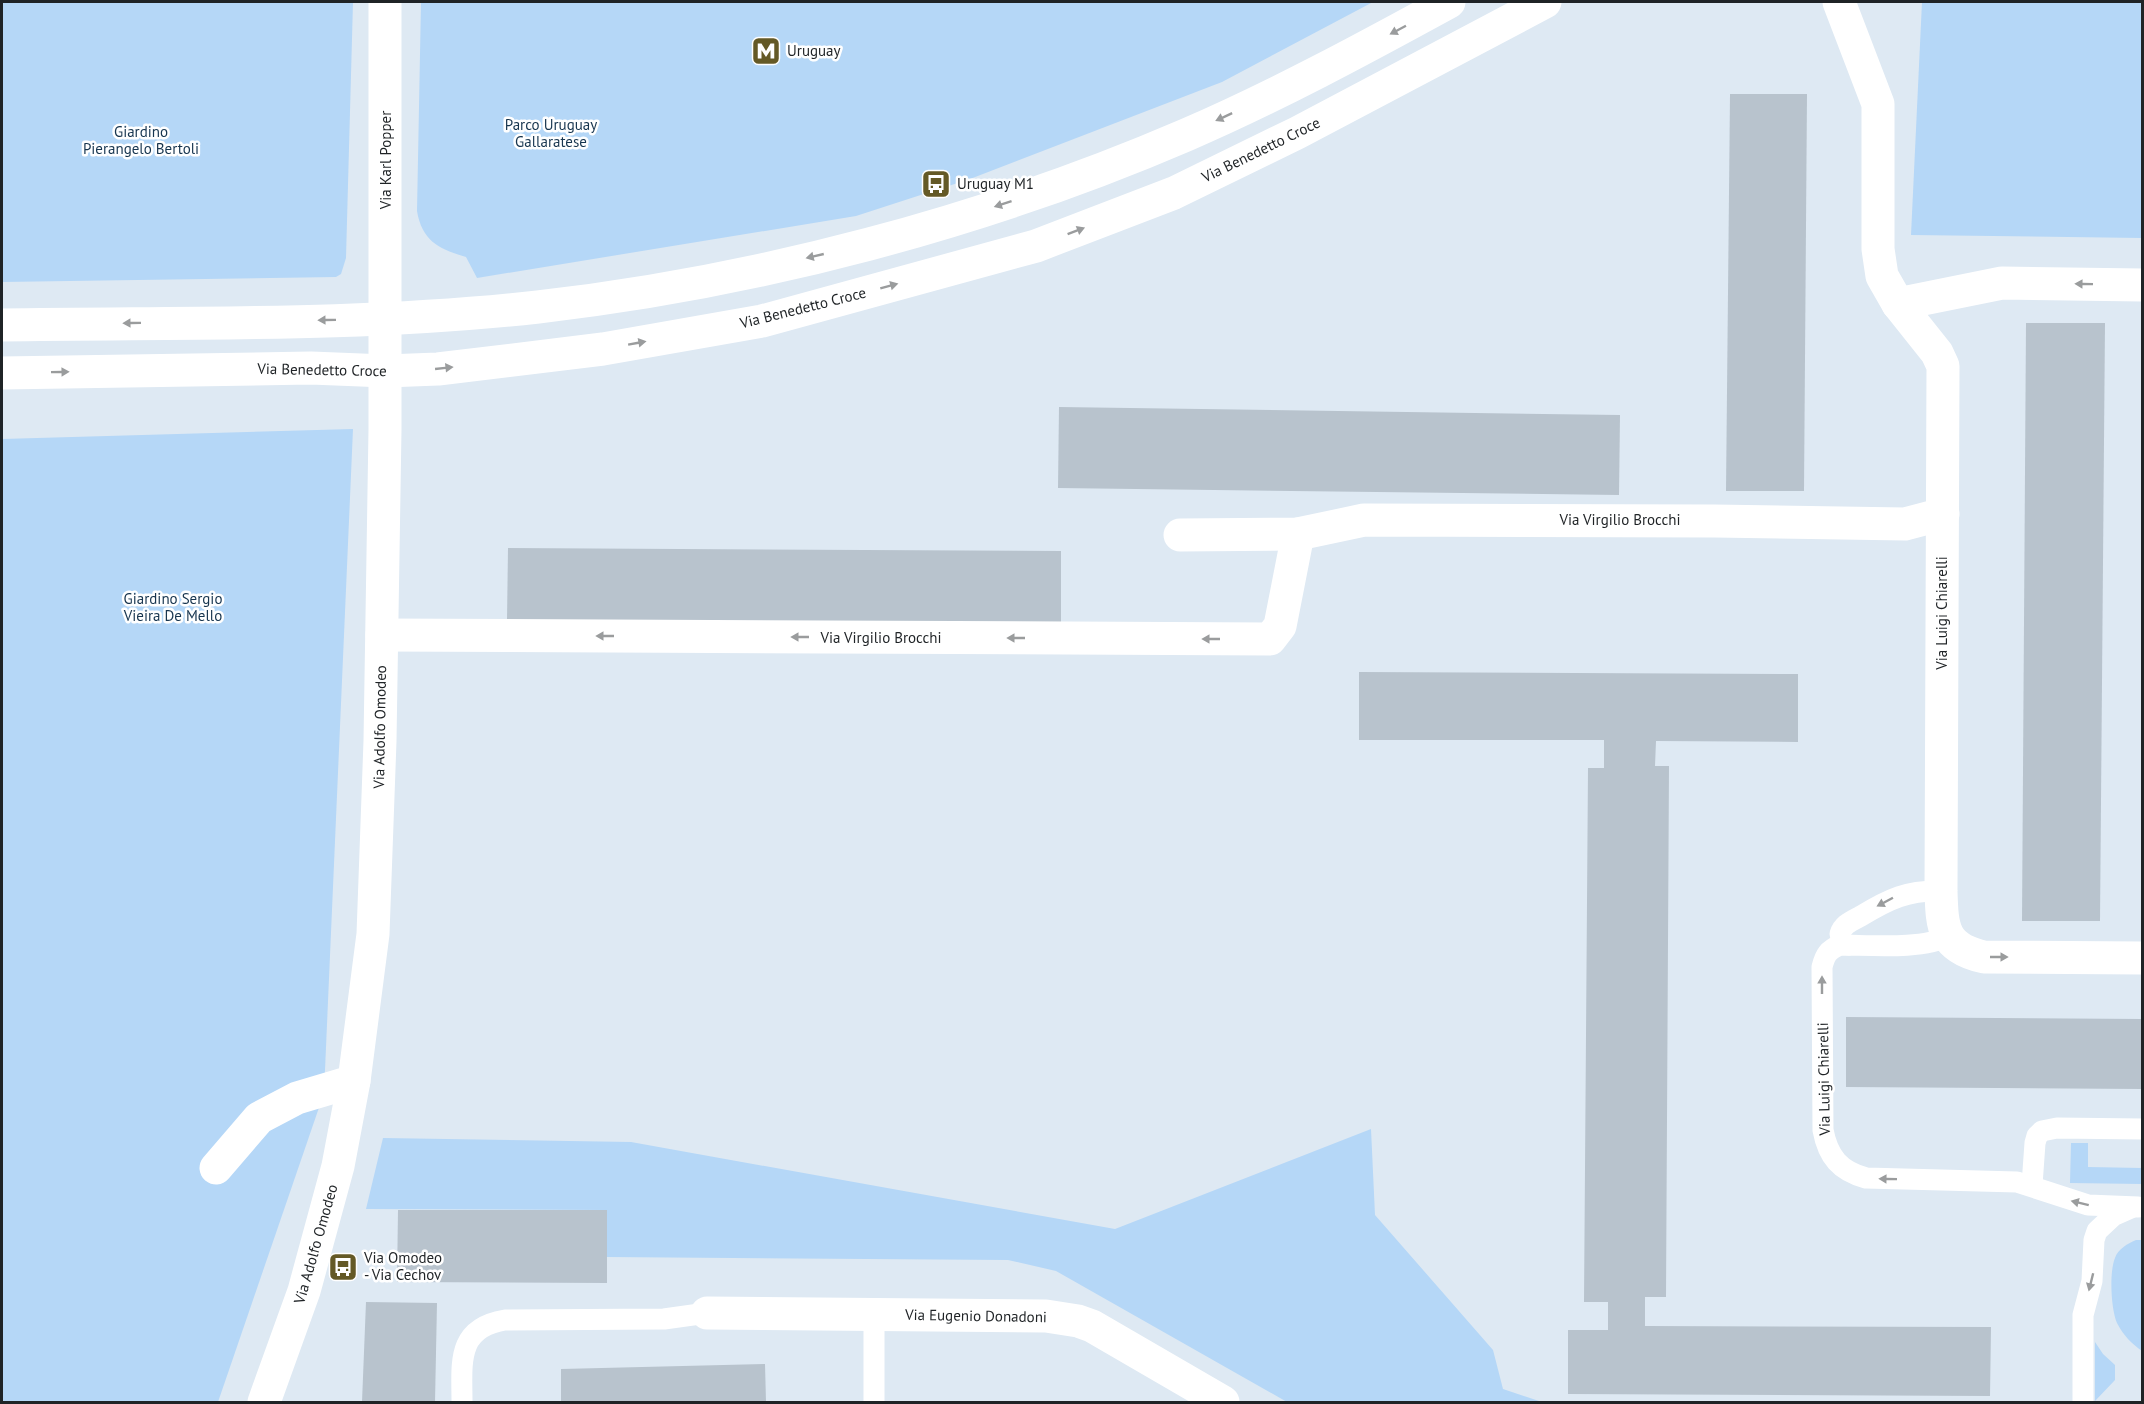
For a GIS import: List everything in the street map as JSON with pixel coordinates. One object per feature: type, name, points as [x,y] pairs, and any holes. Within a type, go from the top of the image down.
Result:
[{"type":"street","name":"Via Karl Popper","points":[[385,2],[386,371]]},
{"type":"street","points":[[2,325],[385,319],[535,307],[634,294],[744,273],[872,243],[973,213],[1092,173],[1187,134],[1276,93],[1449,2]]},
{"type":"street","name":"Via Benedetto Croce","points":[[2,373],[311,368],[386,371],[438,369],[603,349],[762,321],[1036,246],[1174,193],[1297,133],[1545,2]]},
{"type":"street","name":"Via Luigi Chiarelli","points":[[1839,2],[1878,104],[1879,261],[1882,276],[1898,304],[1937,353],[1943,366],[1941,918],[1948,936]]},
{"type":"street","points":[[1898,304],[2002,283],[2142,285]]},
{"type":"street","name":"Via Adolfo Omodeo","points":[[264,1402],[304,1291],[338,1166],[354,1082],[373,934],[380,741],[386,371]]},
{"type":"street","name":"Via Virgilio Brocchi","points":[[1180,535],[1298,534],[1364,520],[1702,520],[1905,524],[1943,514]]},
{"type":"street","name":"Via Virgilio Brocchi","points":[[381,635],[1270,639],[1280,626],[1298,534]]},
{"type":"street","points":[[1948,936],[1959,949],[1984,957],[2142,958]]},
{"type":"street","points":[[216,1168],[259,1118],[297,1098],[354,1082]]},
{"type":"street","name":"Via Eugenio Donadoni","points":[[707,1313],[1046,1316],[1078,1321],[1108,1335],[1223,1402]]},
{"type":"lane","points":[[1848,945],[1840,938],[1840,933],[1846,924],[1895,897],[1917,891],[1941,891]]},
{"type":"lane","name":"Via Luigi Chiarelli","points":[[1948,936],[1922,944],[1840,945],[1830,949],[1824,958],[1822,968],[1823,1130],[1825,1143],[1831,1156],[1841,1167],[1866,1178],[1999,1180],[2032,1185],[2088,1205],[2140,1207]]},
{"type":"lane","points":[[2032,1185],[2035,1143],[2042,1131],[2057,1128],[2142,1129]]},
{"type":"lane","points":[[2083,1402],[2083,1315],[2092,1281],[2094,1240],[2097,1231],[2113,1216],[2121,1211],[2140,1207]]},
{"type":"lane","points":[[462,1402],[462,1358],[466,1344],[476,1330],[488,1323],[505,1320],[664,1319],[707,1313]]},
{"type":"lane","points":[[874,1315],[874,1402]]},
{"type":"green space","name":"Giardino Pierangelo Bertoli","points":[[2,2],[353,2],[346,258],[341,274],[336,277],[2,282]]},
{"type":"green space","name":"Parco Uruguay Gallaratese","points":[[421,2],[1373,2],[1222,82],[970,179],[856,216],[477,278],[466,257],[448,251],[433,242],[419,221],[417,211]]},
{"type":"green space","points":[[1922,2],[2142,2],[2142,238],[1911,235]]},
{"type":"green space","name":"Giardino Sergio Vieira De Mello","points":[[353,429],[324,1093],[218,1402],[2,1402],[2,439]]},
{"type":"green space","points":[[1371,1129],[1375,1215],[1493,1350],[1503,1389],[1542,1402],[1287,1402],[1056,1271],[1008,1260],[607,1257],[607,1210],[366,1209],[383,1138],[631,1142],[1115,1229]]},
{"type":"green space","points":[[2071,1143],[2088,1143],[2088,1167],[2142,1168],[2142,1184],[2070,1183]]},
{"type":"green space","points":[[2136,1240],[2142,1240],[2142,1351],[2128,1339],[2117,1323],[2112,1291],[2112,1272],[2116,1255],[2123,1247]]},
{"type":"green space","points":[[2095,1342],[2103,1354],[2115,1365],[2115,1380],[2095,1401]]},
{"type":"building","points":[[1730,94],[1807,94],[1804,491],[1726,491]]},
{"type":"building","points":[[2026,323],[2105,323],[2100,921],[2022,921]]},
{"type":"building","points":[[1059,407],[1620,415],[1619,495],[1058,488]]},
{"type":"building","points":[[508,548],[1061,551],[1061,623],[507,620]]},
{"type":"building","points":[[1359,672],[1798,674],[1798,742],[1656,741],[1655,766],[1669,766],[1666,1297],[1645,1297],[1645,1326],[1991,1327],[1990,1396],[1568,1394],[1568,1330],[1608,1330],[1608,1302],[1584,1302],[1588,768],[1604,768],[1604,740],[1359,740]]},
{"type":"building","points":[[1846,1017],[2142,1019],[2142,1089],[1846,1087]]},
{"type":"building","points":[[398,1210],[607,1210],[607,1283],[397,1282]]},
{"type":"building","points":[[366,1302],[437,1303],[435,1402],[362,1402]]},
{"type":"building","points":[[765,1364],[766,1402],[561,1402],[561,1369]]},
{"type":"place","name":"Uruguay","points":[[766,51]]},
{"type":"place","name":"Uruguay M1","points":[[936,184]]},
{"type":"place","name":"Via Omodeo - Via Cechov","points":[[343,1267]]}]
